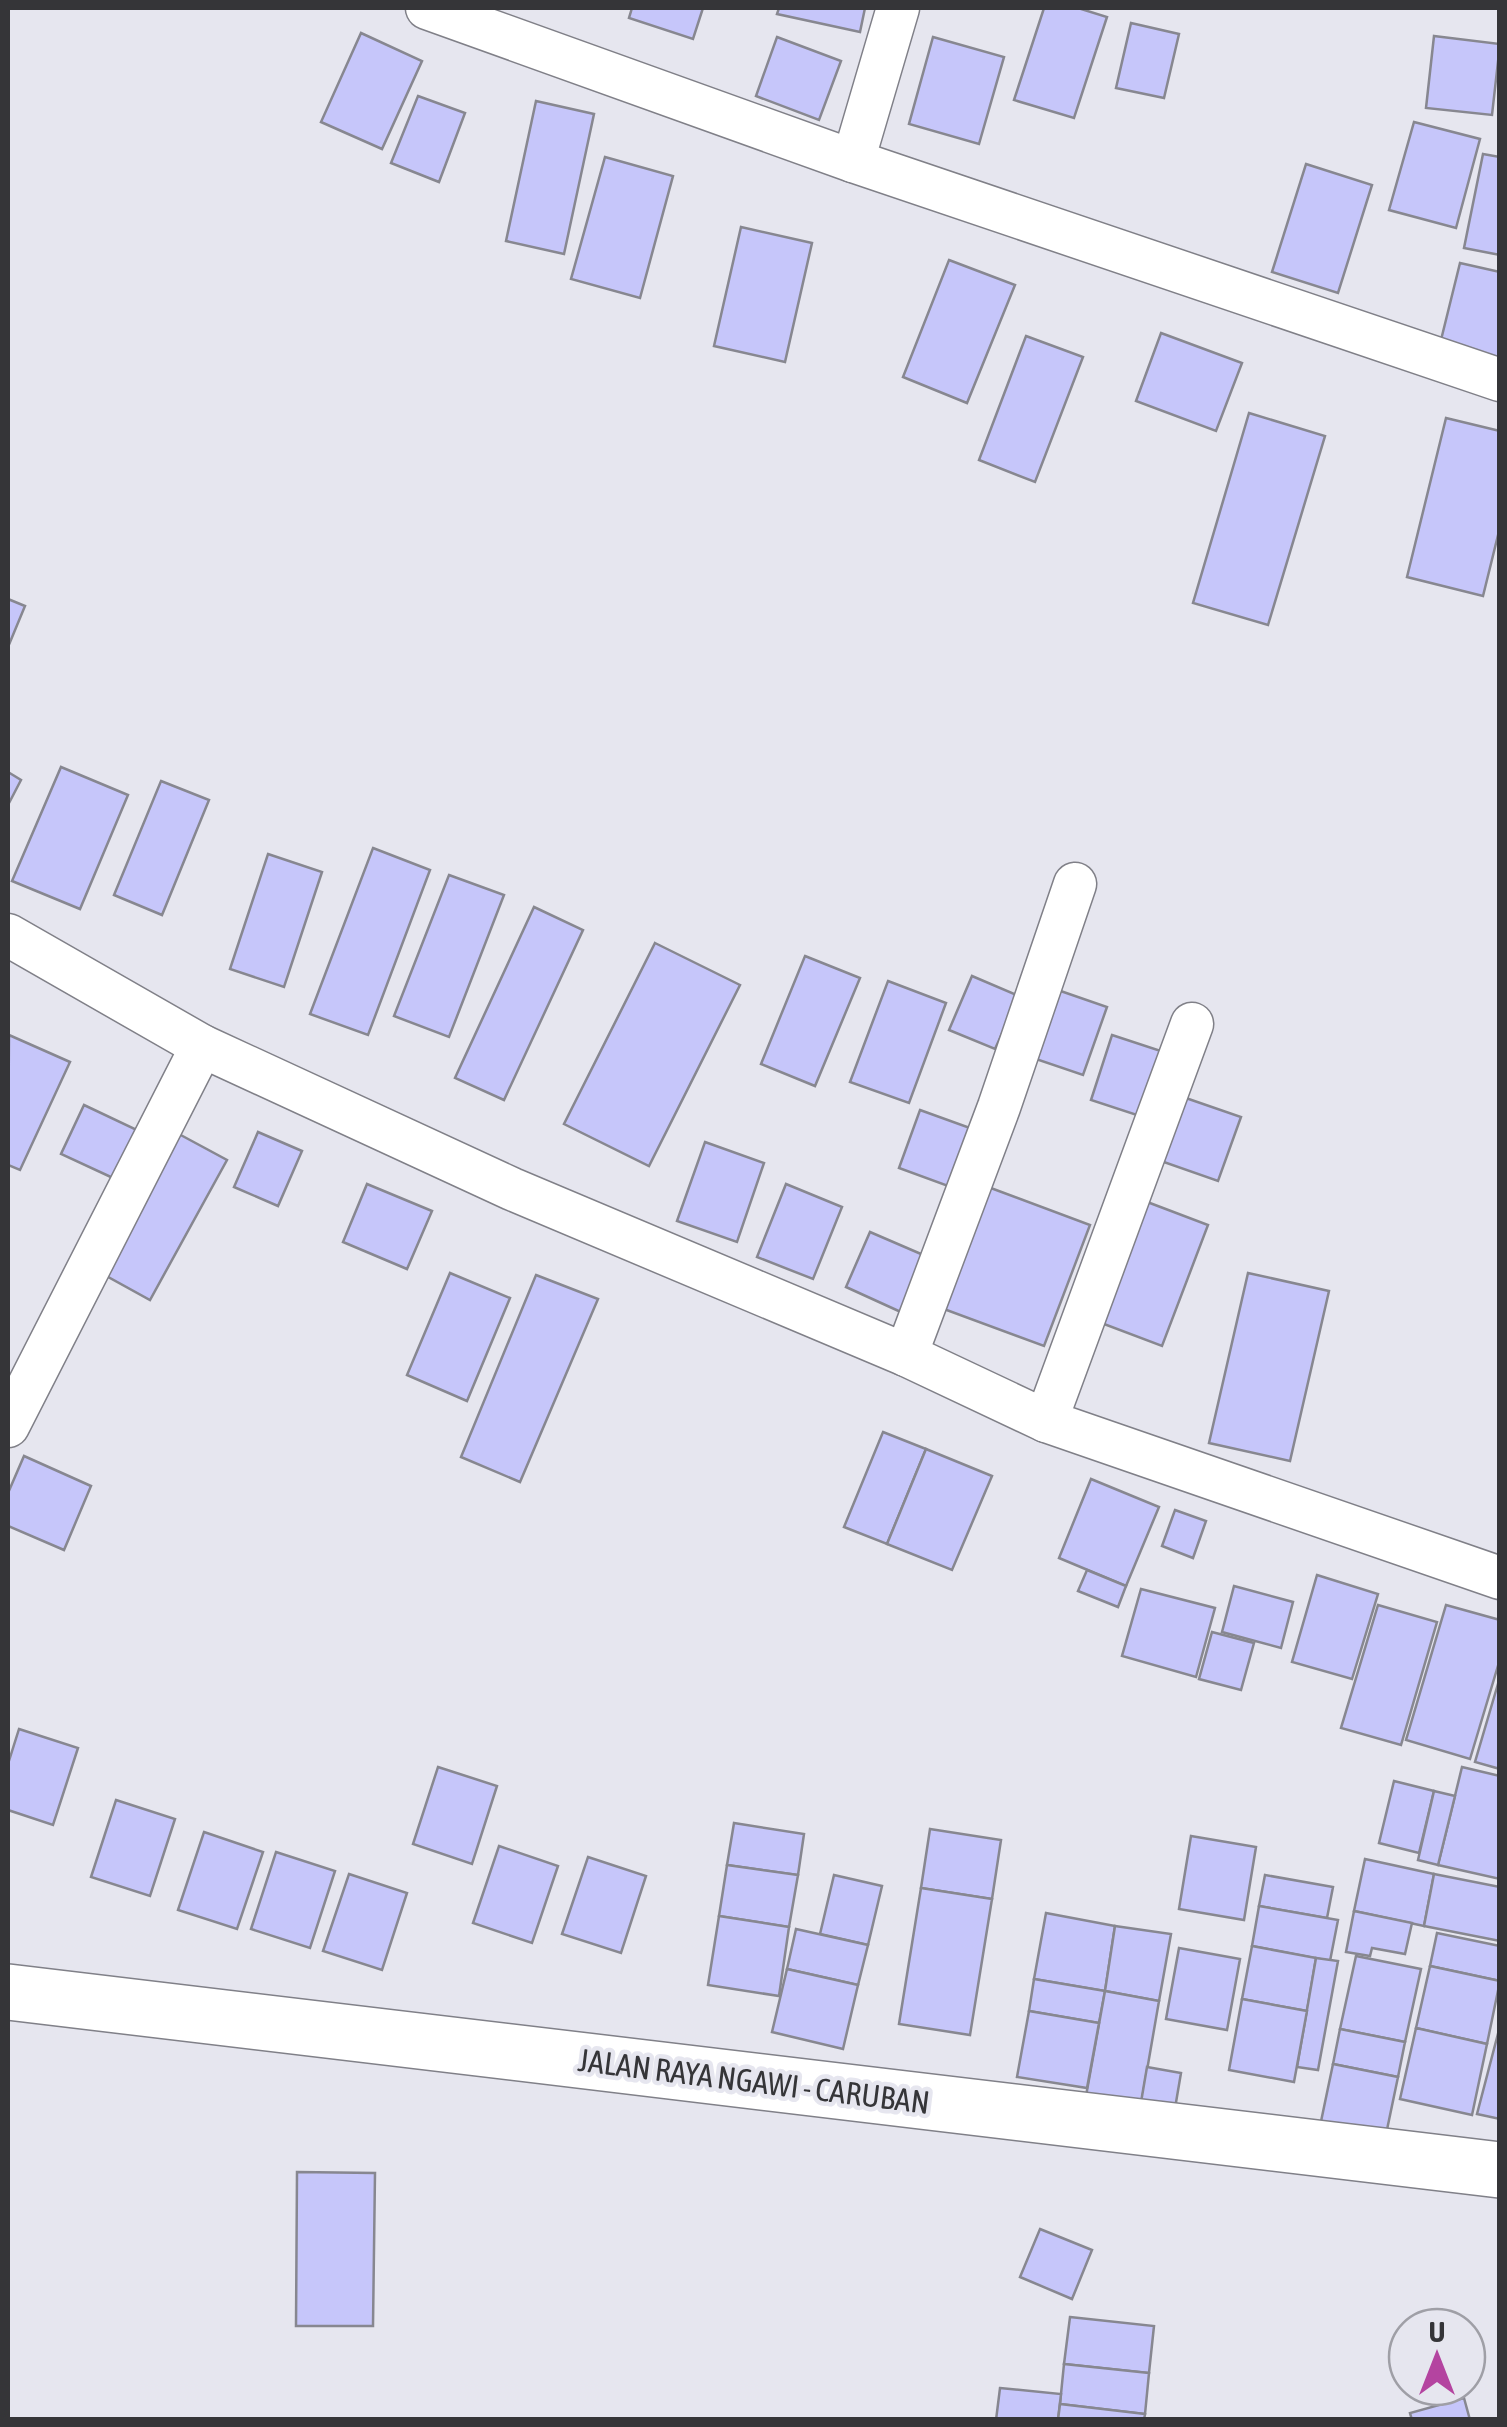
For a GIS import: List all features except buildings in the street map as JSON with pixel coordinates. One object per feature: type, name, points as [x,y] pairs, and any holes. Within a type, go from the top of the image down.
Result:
[{"type":"highway","name":"JALAN RAYA NGAWI - CARUBAN","points":[[8,1992],[1500,2170]]},
{"type":"street","points":[[427,8],[853,161],[1500,380]]},
{"type":"street","points":[[853,161],[898,8]]},
{"type":"street","points":[[906,1355],[999,1107],[1075,884]]},
{"type":"street","points":[[8,935],[202,1046],[512,1189],[906,1355],[1046,1421],[1500,1578]]},
{"type":"street","points":[[1046,1421],[1192,1024]]},
{"type":"street","points":[[8,1426],[202,1046]]}]
